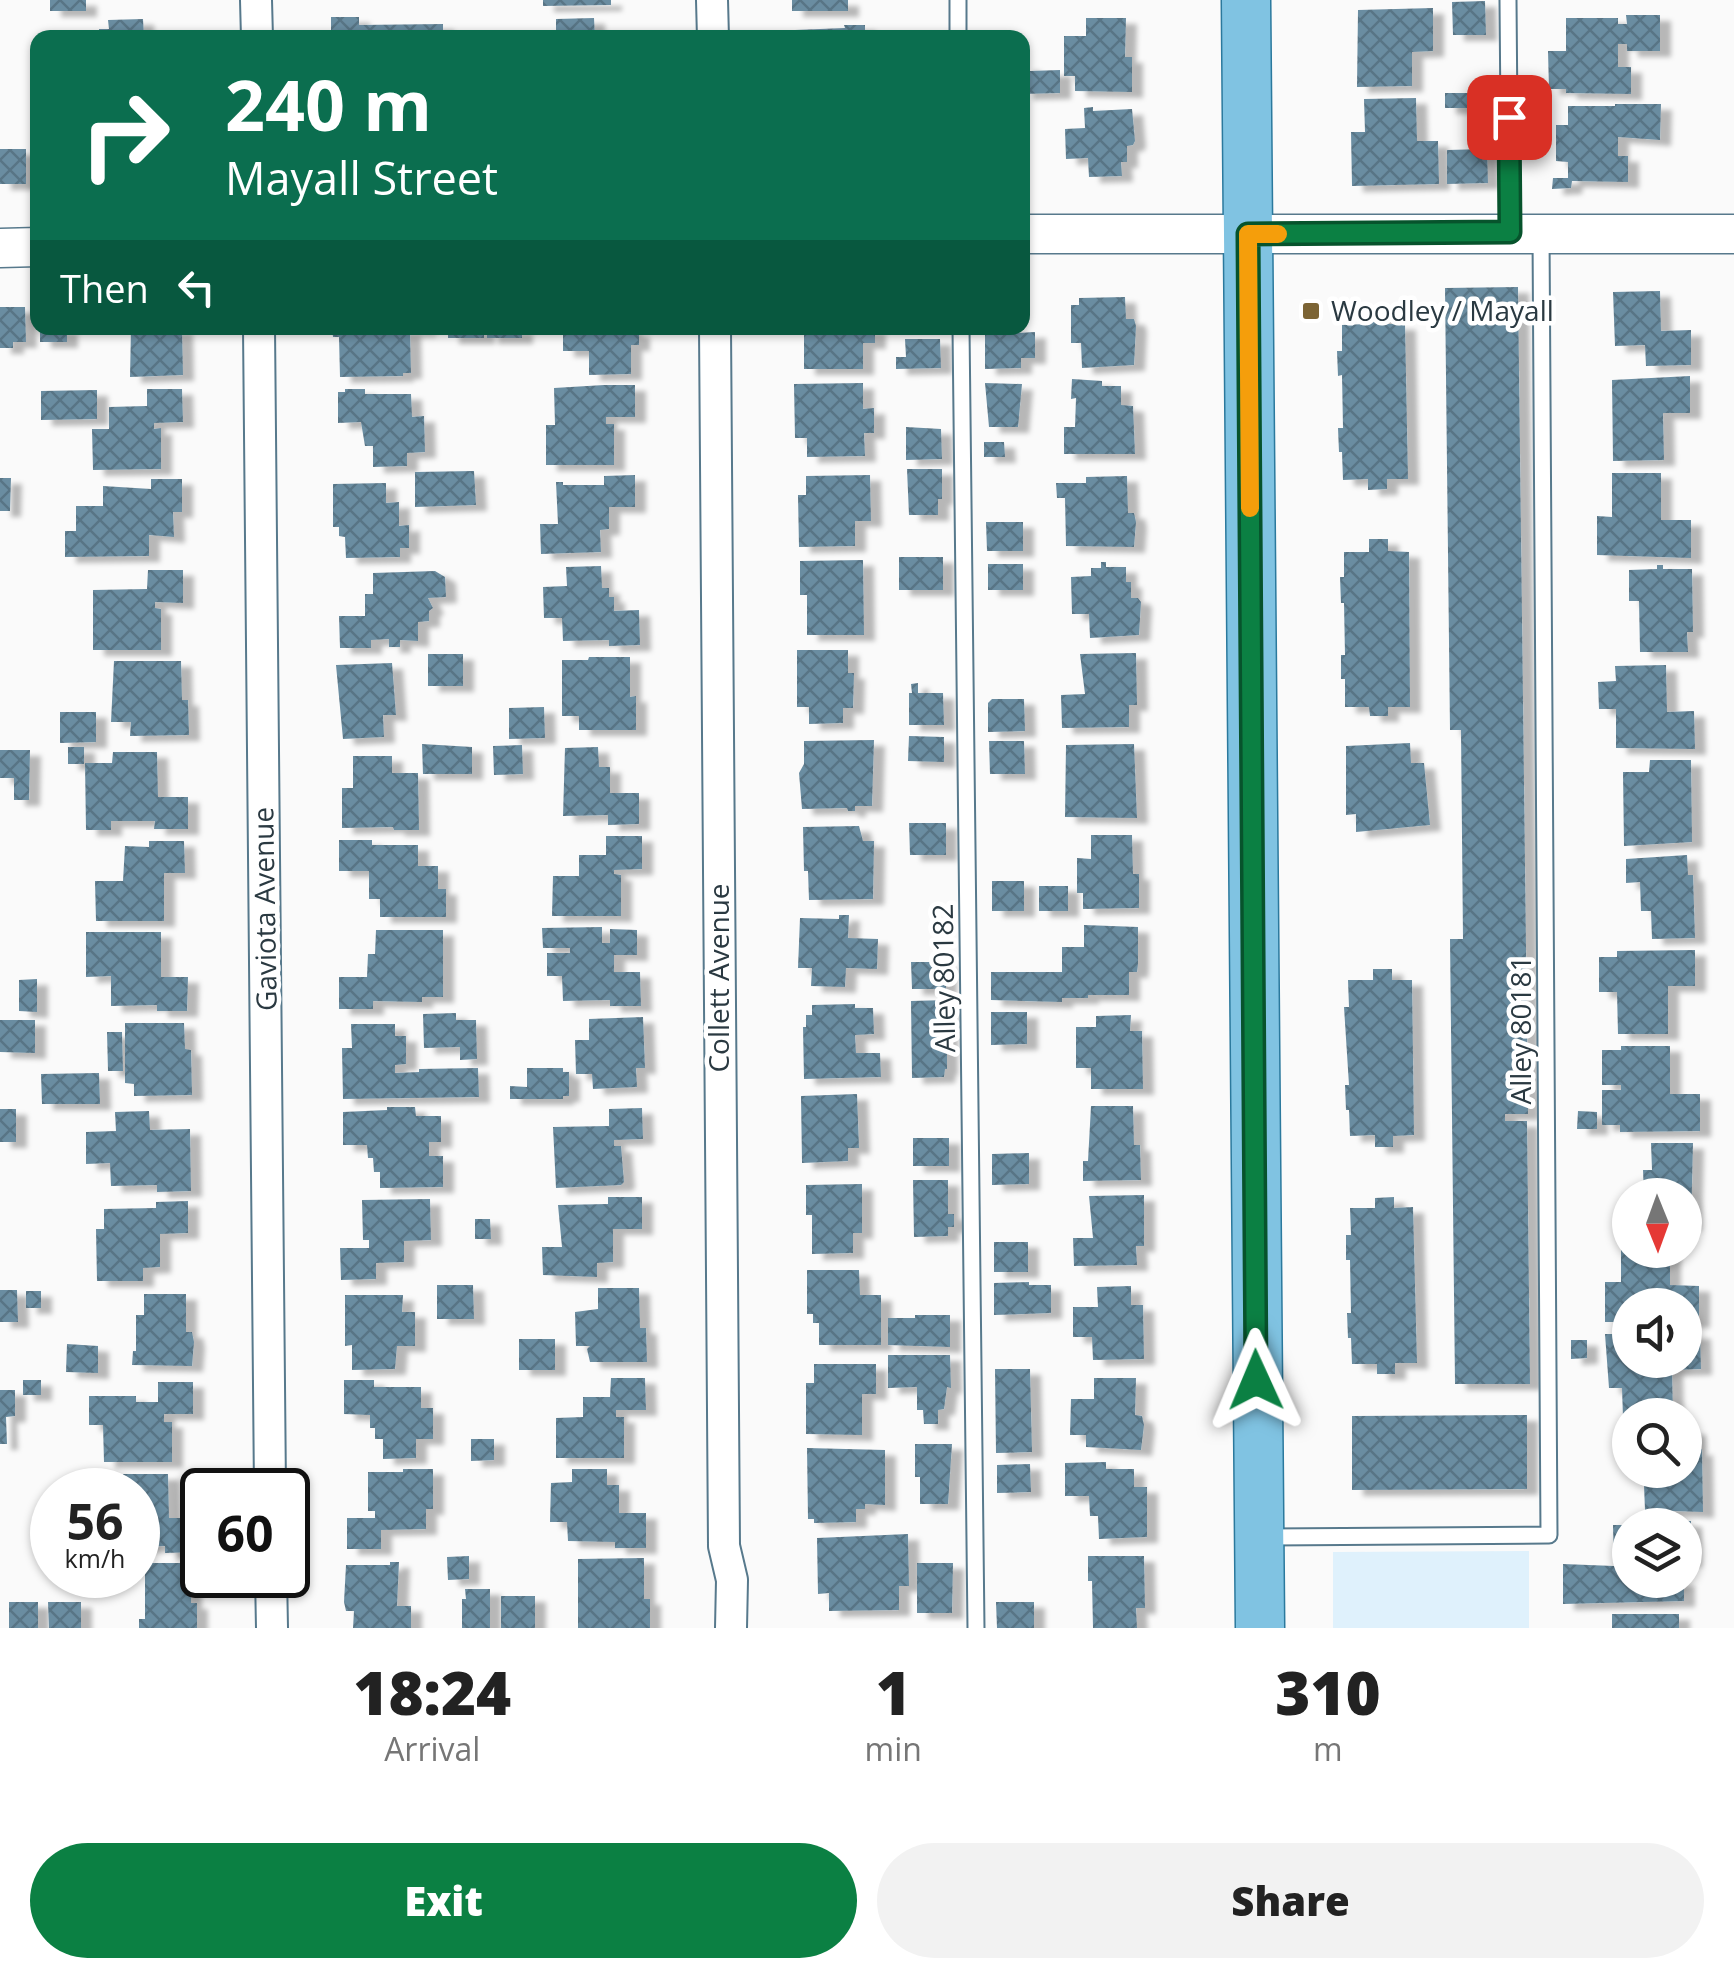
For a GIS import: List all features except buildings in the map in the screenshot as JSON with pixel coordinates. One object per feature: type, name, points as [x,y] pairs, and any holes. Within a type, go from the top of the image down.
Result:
[{"type":"main road","points":[[1246,0],[1260,1628]]},
{"type":"street","points":[[256,0],[257,30]]},
{"type":"street","points":[[712,0],[713,30]]},
{"type":"street","points":[[1030,234],[1734,234]]},
{"type":"street","points":[[0,248],[30,247]]},
{"type":"street","name":"Gaviota Avenue","points":[[259,335],[270,1468]]},
{"type":"street","name":"Collett Avenue","points":[[715,335],[724,1546],[732,1580],[731,1628]]},
{"type":"street","points":[[271,1598],[272,1628]]},
{"type":"lane","points":[[958,0],[958,30]]},
{"type":"lane","points":[[1508,0],[1526,233]]},
{"type":"lane","name":"Alley 80181","points":[[1257,1538],[1549,1534],[1526,233]]},
{"type":"lane","name":"Alley 80182","points":[[961,335],[976,1628]]},
{"type":"shaded area","points":[[1529,1551],[1529,1628],[1333,1628],[1333,1552]]},
{"type":"slow traffic","points":[[1250,508],[1248,234],[1278,234]]},
{"type":"place","name":"Woodley / Mayall","points":[[1311,311]]},
{"type":"route","points":[[1256,1380],[1248,234],[1510,232],[1509,117]]}]
